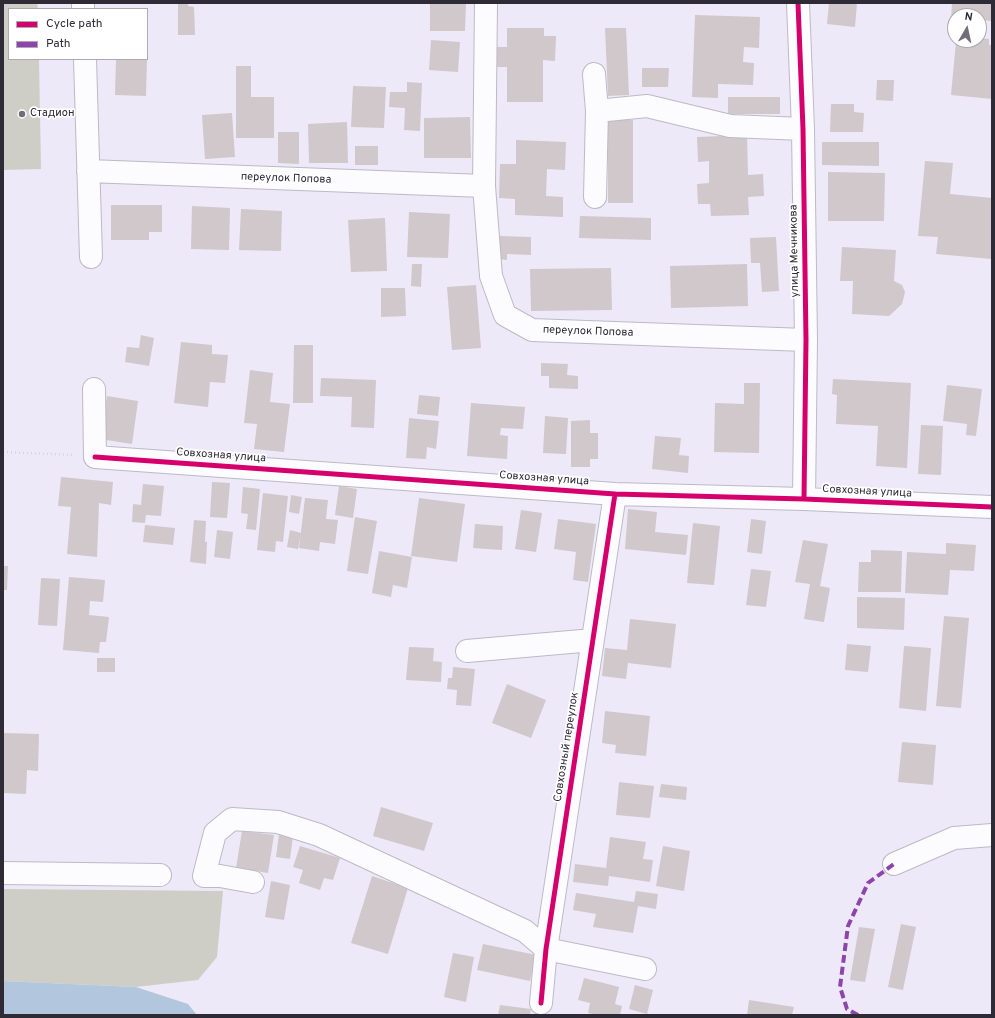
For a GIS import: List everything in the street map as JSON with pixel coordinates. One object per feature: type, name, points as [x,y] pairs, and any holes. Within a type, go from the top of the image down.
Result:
[{"type":"street","name":"переулок Попова","points":[[486,3],[484,186],[491,276],[505,315],[532,330],[806,340]]},
{"type":"street","name":"улица Мечникова","points":[[798,3],[803,129],[806,340],[804,499]]},
{"type":"street","points":[[85,60],[91,257]]},
{"type":"street","points":[[594,74],[597,110],[595,197]]},
{"type":"street","points":[[597,110],[648,106],[730,126],[803,129]]},
{"type":"street","name":"переулок Попова","points":[[88,171],[484,186]]},
{"type":"street","points":[[94,390],[95,457]]},
{"type":"street","name":"Совхозная улица","points":[[95,457],[615,494],[804,499],[992,507]]},
{"type":"street","name":"Совхозный переулок","points":[[541,1004],[546,949],[615,494]]},
{"type":"street","points":[[466,650],[593,640]]},
{"type":"street","points":[[253,882],[220,876],[204,876],[215,833],[232,819],[278,822],[319,835],[525,931],[546,949],[645,969]]},
{"type":"street","points":[[894,864],[954,838],[992,835]]},
{"type":"street","points":[[3,873],[160,875]]},
{"type":"path","points":[[3,452],[95,457]]},
{"type":"shaded area","name":"Стадион","points":[[3,3],[37,3],[38,8],[8,8],[8,60],[39,60],[41,169],[3,170]]},
{"type":"shaded area","points":[[3,889],[223,891],[217,957],[198,980],[136,987],[3,981]]},
{"type":"water","points":[[3,981],[136,987],[188,1004],[197,1015],[3,1015]]},
{"type":"building","points":[[178,3],[188,3],[188,6],[194,7],[195,35],[178,35]]},
{"type":"building","points":[[430,3],[466,3],[465,31],[430,31]]},
{"type":"building","points":[[829,3],[857,3],[855,27],[827,24]]},
{"type":"building","points":[[952,3],[992,3],[992,21],[987,21],[987,8],[952,8]]},
{"type":"building","points":[[695,15],[760,17],[759,48],[744,47],[743,62],[754,63],[753,85],[718,84],[718,98],[692,97]]},
{"type":"building","points":[[507,28],[544,28],[544,36],[556,36],[555,61],[543,60],[543,102],[507,102],[507,67],[496,67],[496,47],[507,47]]},
{"type":"building","points":[[605,28],[626,28],[629,95],[608,96]]},
{"type":"building","points":[[987,39],[989,39],[989,45],[992,45],[992,99],[951,95],[955,48],[987,48]]},
{"type":"building","points":[[431,40],[460,42],[458,72],[429,70]]},
{"type":"building","points":[[116,60],[147,60],[146,96],[115,95]]},
{"type":"building","points":[[236,66],[251,66],[251,97],[274,97],[274,138],[236,138]]},
{"type":"building","points":[[642,68],[669,68],[668,87],[642,87]]},
{"type":"building","points":[[877,80],[894,80],[893,101],[876,100]]},
{"type":"building","points":[[407,82],[422,83],[420,131],[404,130],[405,108],[389,107],[390,92],[407,92]]},
{"type":"building","points":[[353,86],[386,87],[384,128],[351,127]]},
{"type":"building","points":[[728,97],[780,97],[780,114],[728,114]]},
{"type":"building","points":[[831,104],[854,104],[854,112],[864,113],[863,132],[830,132]]},
{"type":"building","points":[[232,113],[235,157],[205,159],[202,115]]},
{"type":"building","points":[[470,117],[471,158],[424,158],[424,118]]},
{"type":"building","points":[[608,120],[633,120],[633,203],[608,203]]},
{"type":"building","points":[[347,122],[348,163],[309,163],[308,124]]},
{"type":"building","points":[[278,132],[299,132],[299,164],[278,163]]},
{"type":"building","points":[[747,135],[748,175],[763,174],[764,196],[748,197],[749,215],[711,216],[710,204],[698,204],[697,184],[709,183],[709,161],[698,162],[697,137]]},
{"type":"building","points":[[516,140],[566,142],[565,170],[547,169],[546,196],[563,197],[563,217],[515,215],[515,199],[499,198],[500,164],[516,164]]},
{"type":"building","points":[[822,142],[879,142],[879,166],[822,165]]},
{"type":"building","points":[[355,146],[378,146],[378,165],[355,165]]},
{"type":"building","points":[[925,161],[953,163],[950,194],[992,198],[992,259],[936,254],[938,237],[918,236]]},
{"type":"building","points":[[828,172],[885,173],[884,221],[828,221]]},
{"type":"building","points":[[111,205],[162,205],[162,232],[149,232],[149,240],[111,240]]},
{"type":"building","points":[[192,206],[230,208],[229,250],[191,249]]},
{"type":"building","points":[[241,209],[282,211],[281,251],[239,250]]},
{"type":"building","points":[[409,212],[450,214],[448,258],[407,257]]},
{"type":"building","points":[[580,216],[651,218],[651,240],[579,238]]},
{"type":"building","points":[[385,218],[387,271],[351,272],[348,220]]},
{"type":"building","points":[[499,236],[531,237],[531,255],[507,254],[507,260],[498,259]]},
{"type":"building","points":[[776,237],[779,291],[762,292],[760,263],[751,263],[750,238]]},
{"type":"building","points":[[842,247],[896,250],[894,281],[902,285],[905,292],[902,304],[889,316],[852,314],[853,281],[840,281]]},
{"type":"building","points":[[412,264],[422,264],[421,287],[411,286]]},
{"type":"building","points":[[747,264],[748,306],[671,308],[670,266]]},
{"type":"building","points":[[611,268],[612,310],[531,311],[530,269]]},
{"type":"building","points":[[476,285],[481,348],[452,350],[447,287]]},
{"type":"building","points":[[381,288],[405,288],[406,316],[381,317]]},
{"type":"building","points":[[141,335],[154,338],[149,366],[125,362],[127,347],[139,348]]},
{"type":"building","points":[[181,342],[212,345],[212,354],[228,355],[225,383],[210,382],[208,407],[174,403]]},
{"type":"building","points":[[294,345],[313,345],[313,403],[293,403]]},
{"type":"building","points":[[541,363],[568,364],[567,375],[578,376],[578,389],[549,388],[549,376],[541,376]]},
{"type":"building","points":[[250,370],[273,373],[270,402],[290,404],[284,452],[254,449],[257,424],[244,423]]},
{"type":"building","points":[[321,378],[376,380],[374,428],[351,427],[352,397],[320,396]]},
{"type":"building","points":[[833,379],[911,383],[907,468],[876,466],[878,426],[836,424],[837,395],[832,394]]},
{"type":"building","points":[[744,383],[760,383],[759,453],[714,452],[715,403],[744,404]]},
{"type":"building","points":[[947,385],[982,389],[976,436],[966,435],[967,424],[943,421]]},
{"type":"building","points":[[419,395],[440,397],[438,416],[417,414]]},
{"type":"building","points":[[107,396],[138,401],[132,444],[100,439]]},
{"type":"building","points":[[471,403],[525,407],[523,429],[501,428],[500,435],[508,436],[507,459],[467,456]]},
{"type":"building","points":[[545,416],[568,418],[566,454],[543,453]]},
{"type":"building","points":[[409,418],[439,421],[436,449],[427,447],[426,459],[406,458]]},
{"type":"building","points":[[590,420],[590,433],[598,433],[598,459],[590,459],[590,467],[571,467],[571,421]]},
{"type":"building","points":[[921,425],[943,426],[941,475],[918,474]]},
{"type":"building","points":[[655,436],[681,438],[679,455],[689,456],[688,473],[652,469]]},
{"type":"building","points":[[61,477],[113,482],[111,505],[99,503],[97,557],[67,554],[71,507],[58,506]]},
{"type":"building","points":[[212,482],[230,483],[227,518],[210,517]]},
{"type":"building","points":[[143,484],[164,486],[161,516],[146,515],[145,523],[132,522],[133,504],[141,505]]},
{"type":"building","points":[[339,486],[357,489],[353,518],[335,515]]},
{"type":"building","points":[[243,487],[260,489],[256,530],[246,529],[248,514],[241,513]]},
{"type":"building","points":[[263,493],[288,496],[283,542],[276,541],[275,552],[257,550]]},
{"type":"building","points":[[291,495],[302,497],[299,514],[289,512]]},
{"type":"building","points":[[305,498],[328,500],[326,519],[338,520],[335,544],[320,542],[319,551],[299,548]]},
{"type":"building","points":[[419,498],[465,504],[457,562],[411,556]]},
{"type":"building","points":[[628,509],[657,512],[655,532],[688,535],[686,555],[625,549]]},
{"type":"building","points":[[521,510],[542,513],[536,552],[515,549]]},
{"type":"building","points":[[355,517],[377,521],[368,574],[347,571]]},
{"type":"building","points":[[558,519],[596,524],[588,582],[573,580],[576,552],[554,549]]},
{"type":"building","points":[[751,519],[766,521],[762,554],[747,552]]},
{"type":"building","points":[[194,520],[206,521],[206,564],[190,562]]},
{"type":"building","points":[[693,523],[720,526],[714,585],[687,583]]},
{"type":"building","points":[[475,524],[503,526],[502,550],[473,548]]},
{"type":"building","points":[[145,525],[175,528],[173,545],[143,542]]},
{"type":"building","points":[[217,530],[233,532],[230,559],[214,557]]},
{"type":"building","points":[[290,530],[301,533],[298,549],[287,547]]},
{"type":"building","points":[[803,540],[828,544],[820,586],[830,588],[824,622],[804,619],[810,584],[795,582]]},
{"type":"building","points":[[946,543],[976,545],[974,571],[950,570],[948,595],[905,593],[907,552],[946,554]]},
{"type":"building","points":[[871,550],[902,551],[901,592],[858,592],[859,562],[871,562]]},
{"type":"building","points":[[379,551],[412,557],[407,588],[393,585],[391,597],[372,593]]},
{"type":"building","points":[[3,566],[8,566],[7,590],[3,590]]},
{"type":"building","points":[[751,569],[771,571],[766,607],[746,605]]},
{"type":"building","points":[[69,577],[105,580],[103,602],[90,601],[89,615],[109,617],[106,642],[100,642],[99,653],[63,650]]},
{"type":"building","points":[[41,578],[60,579],[57,626],[38,625]]},
{"type":"building","points":[[857,597],[905,598],[904,630],[857,628]]},
{"type":"building","points":[[944,616],[969,618],[961,708],[936,706]]},
{"type":"building","points":[[630,619],[676,624],[671,668],[628,663],[626,679],[602,676],[605,648],[627,650]]},
{"type":"building","points":[[847,644],[871,646],[868,672],[845,670]]},
{"type":"building","points":[[904,646],[931,648],[926,711],[899,708]]},
{"type":"building","points":[[409,647],[434,648],[433,661],[442,662],[441,682],[406,680]]},
{"type":"building","points":[[97,658],[115,658],[115,672],[97,672]]},
{"type":"building","points":[[453,667],[475,669],[471,706],[456,705],[457,690],[447,689],[448,678],[452,678]]},
{"type":"building","points":[[507,684],[546,700],[531,738],[492,723]]},
{"type":"building","points":[[605,711],[650,716],[646,756],[615,753],[616,745],[602,743]]},
{"type":"building","points":[[3,733],[39,734],[38,771],[27,770],[26,794],[3,793]]},
{"type":"building","points":[[902,742],[936,745],[933,785],[898,782]]},
{"type":"building","points":[[619,782],[654,786],[650,818],[616,815]]},
{"type":"building","points":[[661,784],[687,787],[686,800],[659,797]]},
{"type":"building","points":[[381,807],[433,823],[424,851],[373,836]]},
{"type":"building","points":[[242,831],[274,835],[268,873],[236,868]]},
{"type":"building","points":[[279,834],[293,836],[290,859],[276,857]]},
{"type":"building","points":[[610,837],[646,842],[643,859],[653,860],[650,882],[609,876],[608,886],[573,882],[575,864],[606,868]]},
{"type":"building","points":[[300,846],[340,858],[333,880],[324,878],[320,890],[299,883],[303,870],[293,867]]},
{"type":"building","points":[[663,846],[690,851],[684,891],[656,886]]},
{"type":"building","points":[[372,876],[408,888],[388,954],[351,943]]},
{"type":"building","points":[[271,881],[290,885],[284,920],[265,917]]},
{"type":"building","points":[[636,891],[658,894],[656,909],[638,906],[633,933],[593,927],[596,914],[573,910],[576,893],[634,902]]},
{"type":"building","points":[[901,924],[916,927],[903,990],[888,987]]},
{"type":"building","points":[[859,927],[875,929],[865,982],[850,980]]},
{"type":"building","points":[[483,944],[536,955],[530,981],[477,970]]},
{"type":"building","points":[[453,953],[474,957],[466,1002],[444,997]]},
{"type":"building","points":[[584,978],[619,987],[615,1004],[622,1006],[620,1015],[596,1015],[588,1013],[590,1003],[578,1000]]},
{"type":"building","points":[[635,985],[653,990],[647,1014],[629,1009]]},
{"type":"building","points":[[749,1000],[794,1007],[792,1015],[747,1015]]},
{"type":"building","points":[[500,1005],[531,1009],[530,1015],[498,1015]]},
{"type":"marked path","points":[[858,1015],[847,1009],[840,987],[848,926],[868,883],[894,864]]},
{"type":"cycle path","points":[[798,3],[803,129],[806,340],[804,499]]},
{"type":"cycle path","points":[[95,457],[615,494],[804,499],[992,507]]},
{"type":"cycle path","points":[[541,1003],[546,949],[615,494]]},
{"type":"place","name":"Стадион","points":[[22,114]]}]
